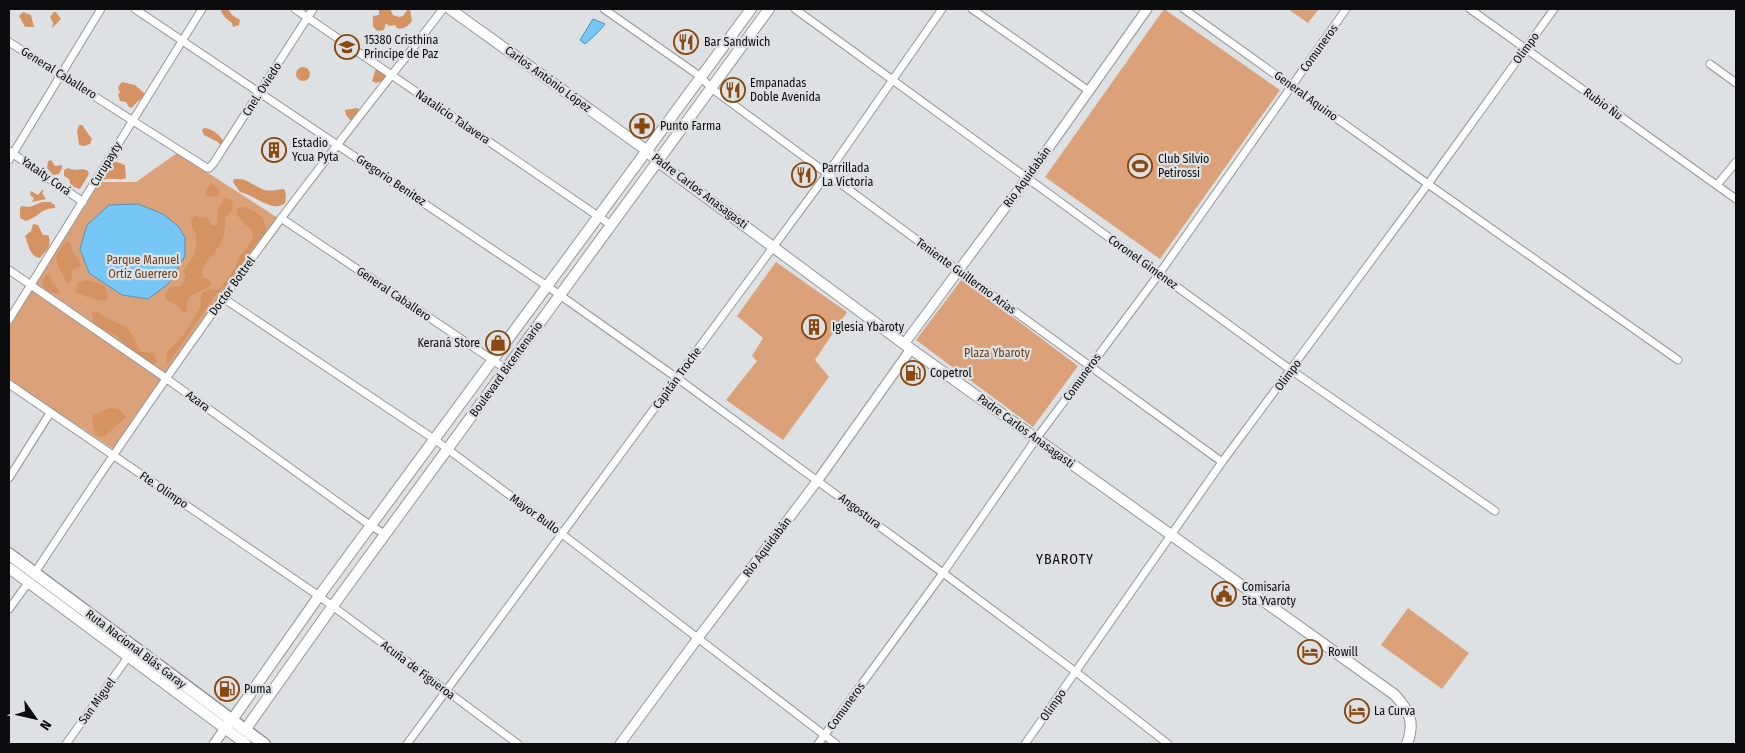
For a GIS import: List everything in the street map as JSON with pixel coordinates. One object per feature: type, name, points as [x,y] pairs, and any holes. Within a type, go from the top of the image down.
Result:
[{"type":"highway","name":"Ruta Nacional Blás Garay","points":[[9,554],[31,578],[228,724],[241,739],[264,744]]},
{"type":"main road","name":"Carlos António López","points":[[450,9],[646,150]]},
{"type":"main road","name":"Boulevard Bicentenario","points":[[228,724],[319,596],[751,9]]},
{"type":"main road","name":"Boulevard Bicentenario","points":[[241,739],[332,607],[769,9]]},
{"type":"main road","name":"Padre Carlos Anasagasti","points":[[646,150],[658,161],[1036,440],[1172,534],[1395,695],[1407,710],[1412,724],[1407,744]]},
{"type":"main road","points":[[9,568],[31,578],[128,657],[228,724]]},
{"type":"street","points":[[10,154],[101,9]]},
{"type":"street","name":"Gregorio Benitez","points":[[134,9],[547,286]]},
{"type":"street","name":"Curupayty","points":[[9,320],[202,9]]},
{"type":"street","name":"Natalicio Talavera","points":[[295,9],[611,225]]},
{"type":"street","name":"Cnel. Oviedo","points":[[209,168],[313,9]]},
{"type":"street","name":"Doctor Bottrel","points":[[9,609],[112,455],[223,298],[281,218],[443,9]]},
{"type":"street","name":"Teniente Guillermo Arias","points":[[604,9],[701,77],[711,88],[827,174],[1222,462]]},
{"type":"street","name":"Coronel Gimenez","points":[[795,9],[1291,370],[1495,510]]},
{"type":"street","name":"Capitán Troche","points":[[407,744],[774,247],[942,9]]},
{"type":"street","points":[[972,9],[1089,91]]},
{"type":"street","name":"Rio Aquidabán","points":[[620,744],[818,480],[959,271],[1147,9]]},
{"type":"street","name":"General Aquino","points":[[1184,9],[1678,360]]},
{"type":"street","name":"Comuneros","points":[[818,744],[943,573],[1036,440],[1159,274],[1346,9]]},
{"type":"street","name":"Rubio Ñu","points":[[1470,9],[1736,199]]},
{"type":"street","name":"Olimpo","points":[[1025,744],[1222,462],[1428,184],[1554,9]]},
{"type":"street","name":"General Caballero","points":[[9,42],[204,167],[209,168]]},
{"type":"street","points":[[1710,64],[1736,84]]},
{"type":"street","name":"Yataity Corá","points":[[10,154],[83,202]]},
{"type":"street","points":[[1717,185],[1736,162]]},
{"type":"street","name":"General Caballero","points":[[281,218],[506,369]]},
{"type":"street","name":"Azara","points":[[9,270],[167,379],[371,526],[385,534]]},
{"type":"street","name":"Angostura","points":[[547,286],[818,480],[1076,672],[1168,744]]},
{"type":"street","name":"Mayor Bullo","points":[[223,298],[434,439],[562,534],[836,744]]},
{"type":"street","name":"Fte. Olimpo","points":[[9,384],[319,596]]},
{"type":"street","points":[[9,478],[50,413]]},
{"type":"street","name":"Acuña de Figueroa","points":[[319,596],[518,744]]},
{"type":"street","name":"San Miguel","points":[[66,744],[128,657]]},
{"type":"street","points":[[214,744],[228,724]]},
{"type":"green space","points":[[1164,9],[1280,90],[1160,259],[1045,177]]},
{"type":"green space","points":[[1288,9],[1319,9],[1308,23]]},
{"type":"green space","name":"Parque Manuel Ortiz Guerrero","points":[[177,153],[278,218],[113,449],[9,380],[9,326],[100,182],[136,182]]},
{"type":"green space","points":[[776,262],[847,312],[815,360],[829,377],[783,440],[726,400],[757,361],[752,356],[763,338],[737,316]]},
{"type":"green space","name":"Plaza Ybaroty","points":[[962,279],[1078,366],[1033,427],[916,340]]},
{"type":"green space","points":[[1408,608],[1469,653],[1442,689],[1381,645]]},
{"type":"shaded area","points":[[221,9],[228,9],[232,15],[240,20],[239,25],[233,27],[232,23],[223,15]]},
{"type":"shaded area","points":[[379,9],[390,9],[393,15],[399,17],[403,16],[410,9],[412,21],[407,26],[401,28],[397,28],[395,25],[389,26],[386,23],[384,30],[378,31],[373,26],[373,16],[379,15]]},
{"type":"shaded area","points":[[23,12],[31,15],[34,27],[25,27],[19,16]]},
{"type":"shaded area","points":[[54,12],[61,19],[52,28],[53,23],[50,17]]},
{"type":"shaded area","points":[[300,67],[306,67],[310,74],[306,81],[300,81],[296,77],[296,71]]},
{"type":"shaded area","points":[[376,68],[387,75],[386,80],[376,83],[372,81]]},
{"type":"shaded area","points":[[122,82],[135,85],[144,93],[132,108],[126,102],[120,101],[118,87]]},
{"type":"shaded area","points":[[358,108],[359,113],[350,120],[345,110]]},
{"type":"shaded area","points":[[79,125],[82,125],[92,139],[90,144],[79,145],[77,131]]},
{"type":"shaded area","points":[[204,128],[213,131],[220,137],[224,142],[221,146],[218,142],[204,135],[202,130]]},
{"type":"shaded area","points":[[51,160],[55,166],[62,165],[59,174],[53,175],[47,168],[48,161]]},
{"type":"shaded area","points":[[111,162],[125,165],[126,178],[101,179]]},
{"type":"shaded area","points":[[68,168],[88,171],[89,174],[80,189],[71,186],[69,179],[64,176],[64,170]]},
{"type":"shaded area","points":[[234,179],[246,180],[264,190],[283,189],[285,190],[286,197],[285,203],[280,206],[269,205],[240,192],[233,182]]},
{"type":"shaded area","points":[[211,183],[219,189],[219,196],[206,195],[205,192]]},
{"type":"shaded area","points":[[42,190],[46,199],[32,202],[34,198],[30,195],[31,191],[38,195]]},
{"type":"shaded area","points":[[225,198],[230,199],[233,205],[232,211],[225,218],[222,241],[218,248],[216,248],[215,254],[202,268],[203,278],[209,279],[212,284],[191,296],[186,312],[183,312],[178,306],[166,299],[165,294],[171,286],[180,287],[186,277],[183,271],[192,259],[196,243],[191,223],[192,218],[197,215],[201,218],[207,217],[212,225],[217,225],[218,209]]},
{"type":"shaded area","points":[[42,202],[50,202],[55,205],[55,208],[43,211],[26,221],[20,218],[21,206],[30,207]]},
{"type":"shaded area","points":[[244,207],[263,219],[266,232],[255,244],[232,280],[217,293],[167,365],[167,352],[193,321],[200,307],[202,293],[210,289],[217,290],[222,286],[235,268],[238,258],[251,242],[253,236],[251,230],[237,214],[236,210]]},
{"type":"shaded area","points":[[33,224],[38,225],[43,235],[48,235],[50,243],[40,258],[32,253],[25,236],[31,231]]},
{"type":"shaded area","points":[[69,242],[81,266],[72,270],[72,279],[68,284],[58,267],[56,255],[65,243]]},
{"type":"shaded area","points":[[46,274],[50,275],[52,283],[59,289],[60,294],[47,292],[42,283]]},
{"type":"shaded area","points":[[88,280],[105,286],[108,296],[106,301],[76,293],[75,290],[78,282]]},
{"type":"shaded area","points":[[93,311],[99,312],[106,318],[127,328],[140,351],[154,353],[157,362],[153,364],[131,351],[117,336],[94,324]]},
{"type":"shaded area","points":[[110,408],[119,409],[126,417],[105,436],[98,437],[94,432],[92,416]]},
{"type":"water","points":[[593,19],[605,24],[585,44],[580,40]]},
{"type":"water","points":[[138,204],[163,214],[179,227],[185,238],[185,256],[168,284],[148,299],[122,295],[89,273],[80,249],[87,225],[109,205]]},
{"type":"place","name":"Bar Sandwich","points":[[686,42]]},
{"type":"place","name":"15380 Cristhina Principe de Paz","points":[[347,47]]},
{"type":"place","name":"Empanadas Doble Avenida","points":[[733,90]]},
{"type":"place","name":"Punto Farma","points":[[642,126]]},
{"type":"place","name":"Estadio Ycua Pyta","points":[[274,150]]},
{"type":"place","name":"Club Silvio Petirossi","points":[[1140,166]]},
{"type":"place","name":"Parrillada La Victoria","points":[[804,175]]},
{"type":"place","name":"Iglesia Ybaroty","points":[[814,327]]},
{"type":"place","name":"Keraná Store","points":[[498,343]]},
{"type":"place","name":"Copetrol","points":[[913,373]]},
{"type":"place","name":"Comisaría 5ta Yvaroty","points":[[1224,594]]},
{"type":"place","name":"Rowill","points":[[1310,652]]},
{"type":"place","name":"Puma","points":[[227,689]]},
{"type":"place","name":"La Curva","points":[[1357,711]]},
{"type":"district","name":"YBAROTY","points":[[1065,559]]}]
